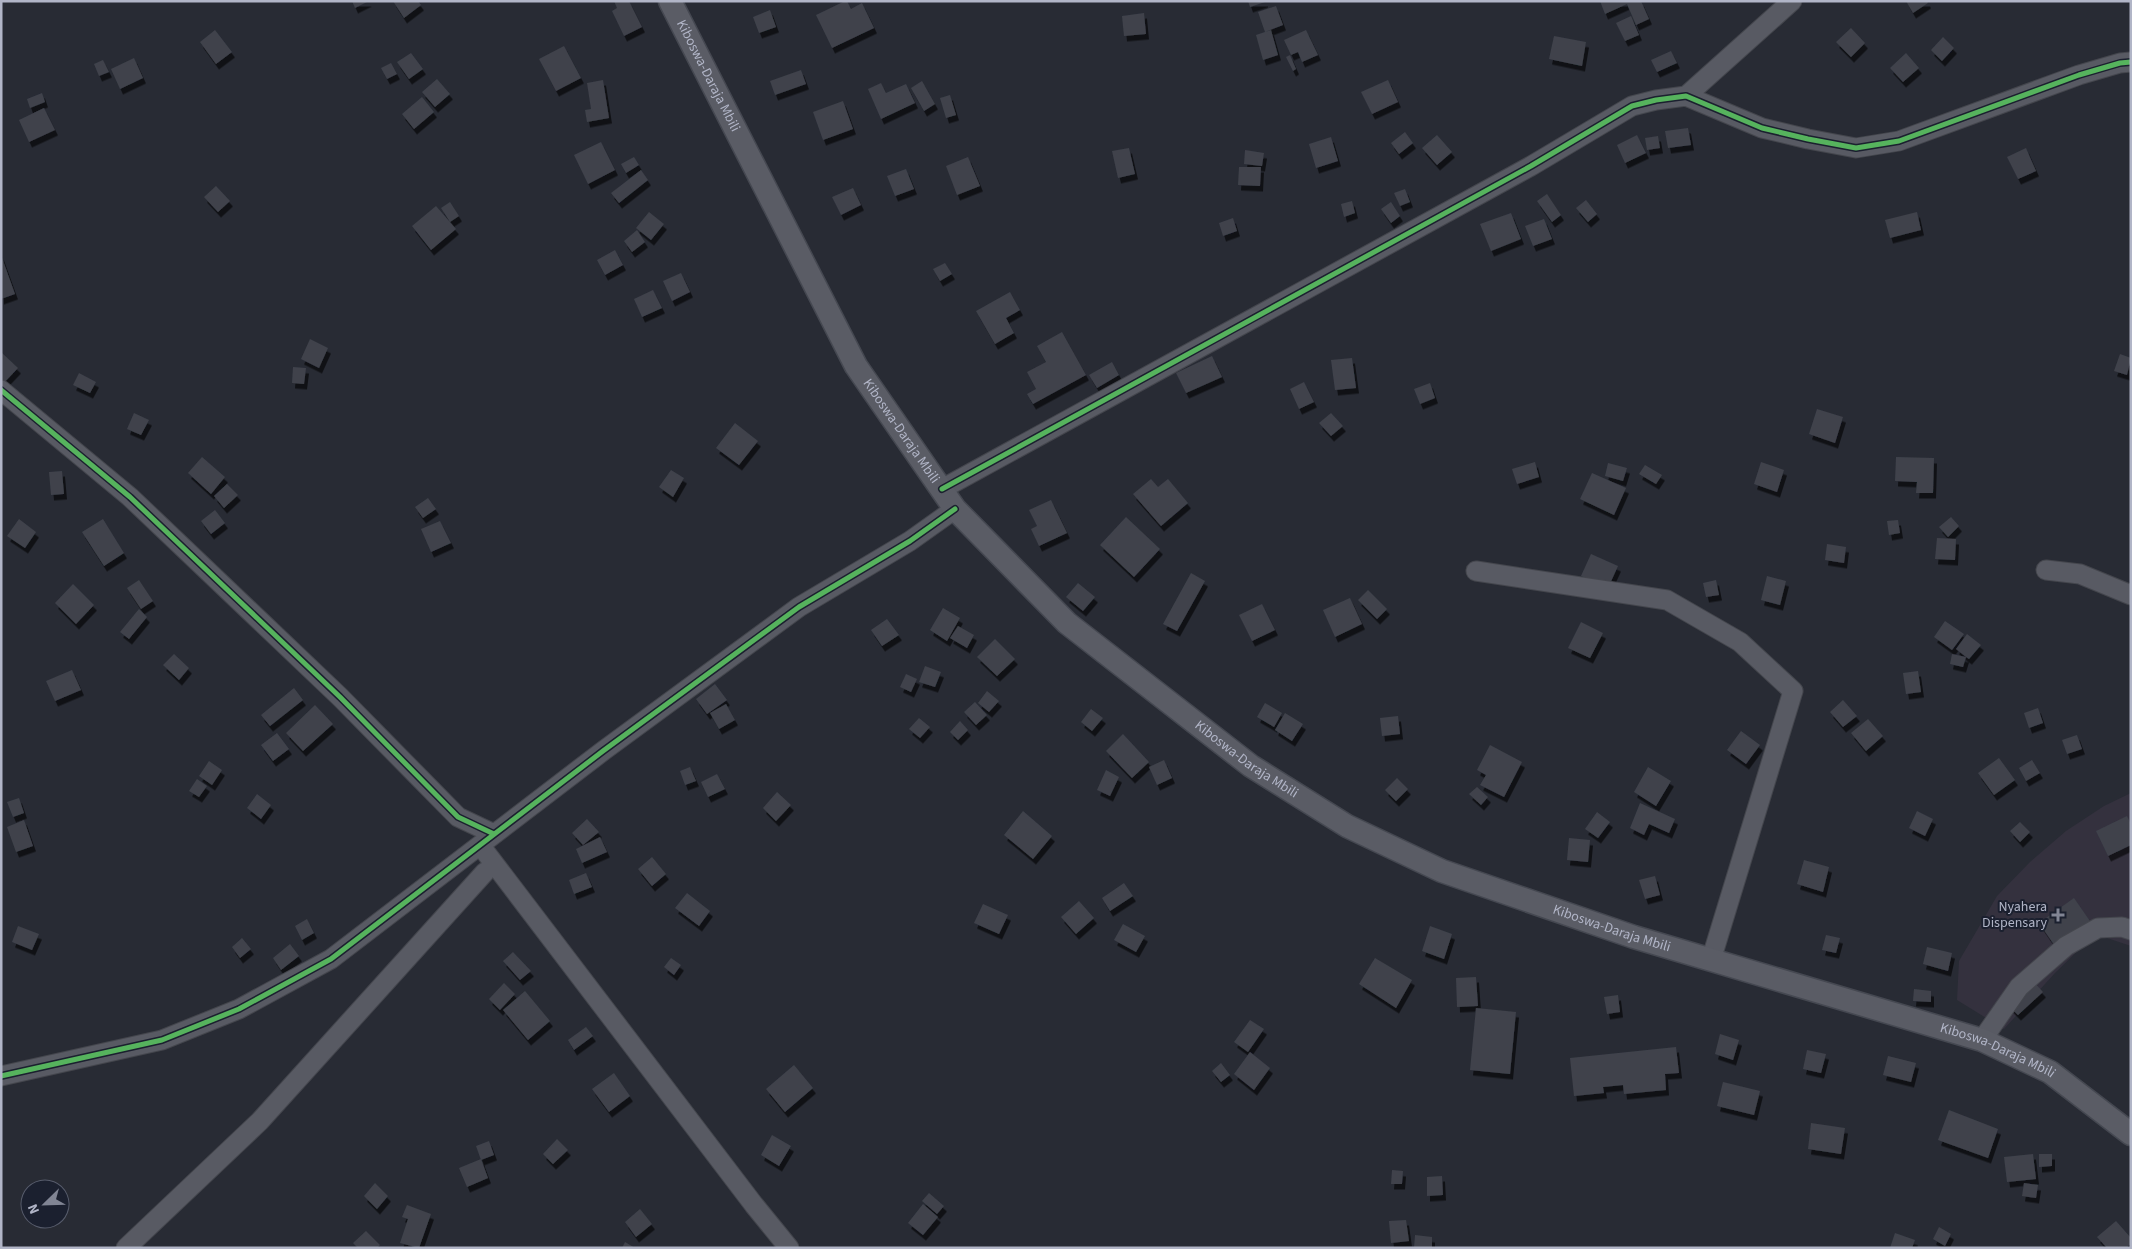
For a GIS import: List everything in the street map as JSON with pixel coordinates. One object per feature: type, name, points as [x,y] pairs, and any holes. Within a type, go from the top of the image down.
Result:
[{"type":"main road","name":"Kiboswa-Daraja Mbili","points":[[670,1],[856,366],[955,509],[1066,623],[1251,766],[1347,826],[1442,870],[1634,937],[1982,1040],[2050,1072],[2131,1134]]},
{"type":"street","points":[[1686,96],[1792,1]]},
{"type":"street","points":[[942,489],[1531,166],[1632,106],[1656,100],[1686,96],[1762,128],[1856,148],[1899,141],[2079,75],[2120,62],[2131,62]]},
{"type":"street","points":[[2,392],[130,497],[340,697],[458,817],[487,840],[754,1205],[789,1248]]},
{"type":"street","points":[[1,1076],[162,1040],[239,1009],[331,958],[603,750],[799,607],[910,541],[955,509]]},
{"type":"street","points":[[2046,570],[2080,574],[2131,595]]},
{"type":"street","points":[[1476,571],[1667,600],[1740,642],[1793,691],[1711,960]]},
{"type":"street","points":[[126,1248],[260,1121],[485,872]]},
{"type":"street","points":[[1982,1040],[2019,986],[2066,946],[2098,928],[2122,927],[2131,930]]},
{"type":"street","points":[[2095,1108],[2131,1124]]},
{"type":"shaded area","name":"Nyahera Dispensary","points":[[2131,793],[2131,946],[2095,934],[2055,973],[2004,1029],[1957,1000],[1959,961],[1997,896],[2030,862],[2066,831],[2104,806]]},
{"type":"building","points":[[352,1],[369,1],[355,8]]},
{"type":"building","points":[[393,1],[418,1],[421,5],[404,18]]},
{"type":"building","points":[[614,1],[629,1],[642,27],[624,36],[612,11],[617,8]]},
{"type":"building","points":[[847,1],[851,9],[862,3],[874,28],[832,48],[816,15]]},
{"type":"building","points":[[1248,1],[1265,1],[1265,2],[1250,7]]},
{"type":"building","points":[[1600,1],[1641,1],[1649,19],[1636,25],[1627,4],[1605,14]]},
{"type":"building","points":[[1906,1],[1927,1],[1928,3],[1913,13]]},
{"type":"building","points":[[1276,6],[1283,25],[1265,32],[1258,12]]},
{"type":"building","points":[[770,10],[776,27],[759,33],[753,17]]},
{"type":"building","points":[[1144,13],[1146,34],[1124,36],[1122,16]]},
{"type":"building","points":[[1631,16],[1639,35],[1625,41],[1616,23]]},
{"type":"building","points":[[1851,28],[1865,43],[1851,57],[1836,42]]},
{"type":"building","points":[[215,30],[232,52],[216,64],[200,42]]},
{"type":"building","points":[[1271,30],[1278,55],[1263,60],[1256,35]]},
{"type":"building","points":[[1306,30],[1318,55],[1302,62],[1298,52],[1291,55],[1284,40]]},
{"type":"building","points":[[1554,36],[1586,42],[1582,66],[1549,59]]},
{"type":"building","points":[[1943,37],[1954,48],[1942,61],[1931,50]]},
{"type":"building","points":[[564,46],[581,78],[556,91],[539,59]]},
{"type":"building","points":[[1671,51],[1677,63],[1657,72],[1651,60]]},
{"type":"building","points":[[411,53],[423,69],[409,79],[397,62]]},
{"type":"building","points":[[1906,53],[1919,68],[1903,82],[1890,68]]},
{"type":"building","points":[[1290,55],[1296,69],[1293,71],[1286,57]]},
{"type":"building","points":[[134,58],[143,78],[120,89],[111,69]]},
{"type":"building","points":[[103,60],[109,72],[99,76],[94,64]]},
{"type":"building","points":[[391,63],[397,74],[387,79],[381,68]]},
{"type":"building","points":[[801,70],[806,84],[775,95],[770,81]]},
{"type":"building","points":[[437,79],[450,94],[435,107],[422,92]]},
{"type":"building","points":[[603,80],[609,118],[587,122],[585,110],[591,109],[587,83]]},
{"type":"building","points":[[1388,80],[1398,102],[1372,114],[1361,92]]},
{"type":"building","points":[[922,81],[935,104],[924,111],[911,88]]},
{"type":"building","points":[[881,83],[886,93],[906,84],[915,103],[881,119],[868,89]]},
{"type":"building","points":[[42,93],[45,102],[30,108],[27,99]]},
{"type":"building","points":[[950,95],[956,115],[946,118],[940,98]]},
{"type":"building","points":[[422,97],[434,112],[414,129],[402,114]]},
{"type":"building","points":[[843,101],[853,129],[823,140],[813,112]]},
{"type":"building","points":[[44,108],[55,130],[29,142],[19,120]]},
{"type":"building","points":[[1688,128],[1691,145],[1668,148],[1665,131]]},
{"type":"building","points":[[1405,132],[1413,143],[1399,154],[1391,143]]},
{"type":"building","points":[[1437,135],[1452,152],[1437,165],[1422,148]]},
{"type":"building","points":[[1637,135],[1646,153],[1625,163],[1617,145]]},
{"type":"building","points":[[1658,136],[1660,148],[1647,150],[1645,138]]},
{"type":"building","points":[[1331,137],[1338,161],[1316,168],[1309,144]]},
{"type":"building","points":[[601,142],[615,170],[588,184],[574,155]]},
{"type":"building","points":[[1129,148],[1135,174],[1118,178],[1112,151]]},
{"type":"building","points":[[2026,148],[2036,171],[2018,179],[2007,157]]},
{"type":"building","points":[[1245,150],[1264,153],[1262,166],[1244,164]]},
{"type":"building","points":[[634,157],[639,165],[626,173],[621,164]]},
{"type":"building","points":[[968,157],[980,186],[957,195],[946,166]]},
{"type":"building","points":[[1239,167],[1261,167],[1260,186],[1238,185]]},
{"type":"building","points":[[906,169],[914,189],[895,196],[887,176]]},
{"type":"building","points":[[641,170],[648,180],[619,203],[611,193]]},
{"type":"building","points":[[216,186],[230,201],[218,212],[204,197]]},
{"type":"building","points":[[853,188],[861,205],[841,215],[832,197]]},
{"type":"building","points":[[1405,189],[1410,202],[1400,206],[1394,193]]},
{"type":"building","points":[[1547,194],[1561,215],[1552,222],[1537,201]]},
{"type":"building","points":[[1586,200],[1597,214],[1588,222],[1576,208]]},
{"type":"building","points":[[1352,201],[1355,213],[1344,217],[1341,204]]},
{"type":"building","points":[[450,202],[459,216],[450,222],[441,208]]},
{"type":"building","points":[[1391,202],[1400,216],[1391,223],[1381,209]]},
{"type":"building","points":[[436,206],[456,229],[431,250],[412,226]]},
{"type":"building","points":[[649,212],[664,224],[651,240],[636,228]]},
{"type":"building","points":[[1917,212],[1921,230],[1890,238],[1885,220]]},
{"type":"building","points":[[1511,213],[1521,239],[1491,251],[1480,224]]},
{"type":"building","points":[[1233,218],[1237,231],[1223,236],[1219,223]]},
{"type":"building","points":[[1544,219],[1552,239],[1533,246],[1525,226]]},
{"type":"building","points":[[637,230],[645,242],[632,252],[624,241]]},
{"type":"building","points":[[615,250],[623,265],[605,275],[597,260]]},
{"type":"building","points":[[1,255],[15,294],[1,299]]},
{"type":"building","points":[[945,263],[952,274],[940,281],[933,269]]},
{"type":"building","points":[[681,273],[690,292],[672,301],[663,281]]},
{"type":"building","points":[[653,290],[662,308],[642,317],[634,299]]},
{"type":"building","points":[[1010,292],[1020,310],[1006,318],[1014,333],[995,344],[976,311]]},
{"type":"building","points":[[1062,332],[1086,375],[1033,404],[1027,394],[1036,389],[1027,372],[1046,362],[1037,346]]},
{"type":"building","points":[[310,339],[328,348],[319,368],[301,359]]},
{"type":"building","points":[[1,352],[18,368],[1,386]]},
{"type":"building","points":[[2120,354],[2131,358],[2127,375],[2114,371]]},
{"type":"building","points":[[1212,356],[1222,377],[1186,393],[1176,373]]},
{"type":"building","points":[[1352,358],[1356,388],[1335,390],[1331,360]]},
{"type":"building","points":[[1112,362],[1119,375],[1097,388],[1089,375]]},
{"type":"building","points":[[293,367],[306,368],[304,384],[292,383]]},
{"type":"building","points":[[79,373],[96,382],[90,393],[73,385]]},
{"type":"building","points":[[1304,382],[1314,402],[1299,409],[1290,389]]},
{"type":"building","points":[[1430,383],[1435,398],[1420,404],[1414,389]]},
{"type":"building","points":[[1817,409],[1843,417],[1835,443],[1809,434]]},
{"type":"building","points":[[134,413],[149,420],[141,435],[127,429]]},
{"type":"building","points":[[1331,413],[1343,426],[1331,436],[1319,423]]},
{"type":"building","points":[[735,423],[758,441],[739,465],[716,448]]},
{"type":"building","points":[[202,457],[225,477],[211,494],[188,473]]},
{"type":"building","points":[[1896,457],[1934,458],[1933,493],[1916,493],[1917,482],[1895,481]]},
{"type":"building","points":[[1535,462],[1539,477],[1517,484],[1512,469]]},
{"type":"building","points":[[1761,462],[1784,470],[1777,492],[1754,484]]},
{"type":"building","points":[[1608,463],[1627,468],[1623,481],[1605,476]]},
{"type":"building","points":[[1645,465],[1662,475],[1656,484],[1639,474]]},
{"type":"building","points":[[671,470],[684,478],[673,497],[659,487]]},
{"type":"building","points":[[62,471],[64,494],[51,495],[49,472]]},
{"type":"building","points":[[1592,473],[1626,488],[1614,515],[1580,499]]},
{"type":"building","points":[[1151,479],[1158,487],[1168,479],[1188,503],[1161,526],[1133,494]]},
{"type":"building","points":[[227,484],[238,495],[224,508],[214,496]]},
{"type":"building","points":[[428,498],[436,509],[423,518],[415,507]]},
{"type":"building","points":[[1051,500],[1067,533],[1039,546],[1031,529],[1037,526],[1029,510]]},
{"type":"building","points":[[215,510],[225,523],[211,534],[201,521]]},
{"type":"building","points":[[1126,517],[1160,549],[1134,577],[1100,545]]},
{"type":"building","points":[[1951,517],[1959,526],[1948,537],[1939,527]]},
{"type":"building","points":[[19,519],[36,532],[25,548],[7,536]]},
{"type":"building","points":[[103,519],[124,553],[104,566],[82,532]]},
{"type":"building","points":[[1898,520],[1900,533],[1889,535],[1887,521]]},
{"type":"building","points":[[440,521],[451,543],[431,552],[421,529]]},
{"type":"building","points":[[1937,538],[1956,539],[1955,560],[1935,559]]},
{"type":"building","points":[[1827,544],[1846,547],[1844,563],[1825,560]]},
{"type":"building","points":[[1591,554],[1618,566],[1608,588],[1581,576]]},
{"type":"building","points":[[1191,573],[1205,581],[1177,631],[1163,624]]},
{"type":"building","points":[[1767,576],[1786,581],[1780,605],[1761,600]]},
{"type":"building","points":[[139,580],[153,601],[141,609],[127,588]]},
{"type":"building","points":[[1716,580],[1719,595],[1706,597],[1703,583]]},
{"type":"building","points":[[1078,583],[1095,597],[1083,611],[1066,597]]},
{"type":"building","points":[[73,584],[94,605],[76,624],[55,603]]},
{"type":"building","points":[[1368,590],[1387,609],[1377,619],[1358,600]]},
{"type":"building","points":[[1350,598],[1362,624],[1335,637],[1323,610]]},
{"type":"building","points":[[1262,604],[1275,630],[1252,641],[1239,615]]},
{"type":"building","points":[[943,608],[960,618],[947,641],[930,630]]},
{"type":"building","points":[[139,609],[147,617],[129,639],[120,632]]},
{"type":"building","points":[[887,619],[899,635],[882,646],[871,630]]},
{"type":"building","points":[[1945,621],[1964,634],[1952,650],[1934,637]]},
{"type":"building","points":[[1581,622],[1603,633],[1590,658],[1568,648]]},
{"type":"building","points":[[958,626],[974,635],[967,648],[950,638]]},
{"type":"building","points":[[1967,634],[1981,645],[1969,659],[1956,649]]},
{"type":"building","points":[[995,639],[1015,659],[997,676],[977,657]]},
{"type":"building","points":[[174,654],[189,668],[179,680],[163,665]]},
{"type":"building","points":[[1952,654],[1966,657],[1963,667],[1950,664]]},
{"type":"building","points":[[925,666],[941,672],[935,687],[919,682]]},
{"type":"building","points":[[72,670],[81,690],[55,701],[46,681]]},
{"type":"building","points":[[1918,671],[1921,692],[1906,694],[1903,673]]},
{"type":"building","points":[[906,674],[917,679],[911,692],[900,687]]},
{"type":"building","points":[[715,684],[727,700],[707,714],[696,699]]},
{"type":"building","points":[[294,688],[303,700],[270,726],[261,715]]},
{"type":"building","points":[[987,691],[999,701],[989,712],[978,703]]},
{"type":"building","points":[[1843,700],[1857,716],[1843,727],[1830,712]]},
{"type":"building","points":[[975,702],[987,715],[976,725],[964,712]]},
{"type":"building","points":[[1265,703],[1282,713],[1274,727],[1257,717]]},
{"type":"building","points":[[726,704],[735,720],[719,729],[710,713]]},
{"type":"building","points":[[315,705],[333,724],[303,751],[286,733]]},
{"type":"building","points":[[2038,708],[2043,723],[2029,728],[2024,713]]},
{"type":"building","points":[[1091,709],[1103,718],[1092,731],[1081,722]]},
{"type":"building","points":[[1285,713],[1303,724],[1292,741],[1275,730]]},
{"type":"building","points":[[1398,716],[1400,734],[1382,736],[1380,718]]},
{"type":"building","points":[[919,718],[930,727],[920,738],[909,729]]},
{"type":"building","points":[[1868,719],[1883,736],[1866,751],[1851,733]]},
{"type":"building","points":[[960,721],[968,730],[958,740],[950,732]]},
{"type":"building","points":[[1741,731],[1760,745],[1746,764],[1727,750]]},
{"type":"building","points":[[277,733],[289,749],[273,761],[261,745]]},
{"type":"building","points":[[1123,734],[1149,762],[1132,778],[1106,751]]},
{"type":"building","points":[[2077,735],[2082,749],[2067,754],[2062,740]]},
{"type":"building","points":[[1490,745],[1522,762],[1504,797],[1480,785],[1486,775],[1477,770]]},
{"type":"building","points":[[1999,758],[2015,780],[1994,795],[1978,773]]},
{"type":"building","points":[[1164,760],[1172,778],[1157,785],[1149,767]]},
{"type":"building","points":[[2032,760],[2040,773],[2026,781],[2019,768]]},
{"type":"building","points":[[209,761],[222,770],[212,785],[199,776]]},
{"type":"building","points":[[690,767],[696,781],[685,785],[680,771]]},
{"type":"building","points":[[1648,767],[1671,781],[1656,806],[1634,792]]},
{"type":"building","points":[[1106,770],[1119,777],[1110,796],[1097,790]]},
{"type":"building","points":[[717,774],[725,789],[708,797],[701,782]]},
{"type":"building","points":[[1397,778],[1408,789],[1396,801],[1385,790]]},
{"type":"building","points":[[197,779],[207,786],[199,797],[189,791]]},
{"type":"building","points":[[1477,787],[1488,797],[1481,805],[1469,794]]},
{"type":"building","points":[[777,792],[791,805],[776,821],[763,808]]},
{"type":"building","points":[[257,794],[271,805],[261,819],[247,808]]},
{"type":"building","points":[[19,798],[24,813],[13,817],[7,802]]},
{"type":"building","points":[[1640,803],[1675,819],[1669,833],[1649,824],[1644,835],[1630,828]]},
{"type":"building","points":[[1023,811],[1052,836],[1033,859],[1004,835]]},
{"type":"building","points":[[1917,811],[1933,819],[1925,836],[1909,828]]},
{"type":"building","points":[[1597,812],[1610,822],[1598,838],[1585,829]]},
{"type":"building","points":[[2127,816],[2131,824],[2131,845],[2108,856],[2096,831]]},
{"type":"building","points":[[587,819],[599,832],[583,845],[572,833]]},
{"type":"building","points":[[24,820],[33,846],[16,852],[7,827]]},
{"type":"building","points":[[2020,822],[2030,832],[2020,842],[2010,831]]},
{"type":"building","points":[[600,837],[607,852],[582,863],[576,849]]},
{"type":"building","points":[[1569,838],[1590,840],[1588,862],[1567,860]]},
{"type":"building","points":[[652,857],[666,874],[652,886],[638,869]]},
{"type":"building","points":[[1804,860],[1829,867],[1823,892],[1797,884]]},
{"type":"building","points":[[586,873],[592,887],[574,894],[569,880]]},
{"type":"building","points":[[1655,876],[1660,895],[1645,899],[1639,880]]},
{"type":"building","points":[[1124,883],[1133,896],[1110,911],[1102,898]]},
{"type":"building","points":[[687,893],[710,911],[699,926],[675,908]]},
{"type":"building","points":[[2074,898],[2092,924],[2057,949],[2039,923]]},
{"type":"building","points":[[1079,901],[1094,918],[1076,934],[1061,917]]},
{"type":"building","points":[[983,904],[1008,915],[999,934],[974,923]]},
{"type":"building","points":[[307,919],[314,933],[302,940],[295,926]]},
{"type":"building","points":[[1123,924],[1145,936],[1136,952],[1114,940]]},
{"type":"building","points":[[18,926],[39,934],[32,950],[12,942]]},
{"type":"building","points":[[1430,926],[1452,934],[1444,959],[1422,951]]},
{"type":"building","points":[[1826,935],[1840,938],[1836,953],[1822,950]]},
{"type":"building","points":[[242,938],[251,949],[240,958],[232,947]]},
{"type":"building","points":[[290,944],[299,956],[281,970],[273,958]]},
{"type":"building","points":[[1927,947],[1952,953],[1948,971],[1923,964]]},
{"type":"building","points":[[513,952],[531,971],[520,980],[503,961]]},
{"type":"building","points":[[671,958],[681,965],[674,975],[664,967]]},
{"type":"building","points":[[1375,958],[1412,980],[1396,1008],[1359,984]]},
{"type":"building","points":[[1476,977],[1478,1006],[1457,1007],[1456,978]]},
{"type":"building","points":[[2032,980],[2043,992],[2018,1015],[2007,1004]]},
{"type":"building","points":[[504,983],[515,994],[500,1010],[489,999]]},
{"type":"building","points":[[1914,989],[1931,991],[1931,1002],[1913,1001]]},
{"type":"building","points":[[525,991],[550,1021],[528,1040],[503,1010]]},
{"type":"building","points":[[1618,995],[1620,1012],[1607,1014],[1604,997]]},
{"type":"building","points":[[1476,1008],[1516,1012],[1510,1074],[1470,1070]]},
{"type":"building","points":[[1250,1020],[1264,1029],[1248,1052],[1234,1042]]},
{"type":"building","points":[[586,1027],[593,1036],[574,1050],[568,1040]]},
{"type":"building","points":[[1720,1034],[1739,1040],[1733,1060],[1715,1054]]},
{"type":"building","points":[[1676,1047],[1679,1073],[1665,1074],[1666,1090],[1624,1094],[1623,1085],[1603,1087],[1604,1093],[1574,1096],[1570,1058]]},
{"type":"building","points":[[1807,1050],[1826,1054],[1821,1073],[1803,1069]]},
{"type":"building","points":[[1250,1052],[1270,1068],[1254,1090],[1234,1074]]},
{"type":"building","points":[[1888,1056],[1916,1063],[1911,1082],[1883,1075]]},
{"type":"building","points":[[1221,1063],[1230,1075],[1221,1082],[1212,1071]]},
{"type":"building","points":[[794,1065],[813,1088],[785,1112],[766,1089]]},
{"type":"building","points":[[614,1073],[630,1096],[609,1112],[592,1089]]},
{"type":"building","points":[[1723,1082],[1760,1091],[1754,1115],[1717,1106]]},
{"type":"building","points":[[1949,1110],[1998,1129],[1988,1158],[1938,1140]]},
{"type":"building","points":[[1811,1123],[1845,1128],[1841,1154],[1808,1149]]},
{"type":"building","points":[[772,1135],[791,1146],[779,1166],[761,1155]]},
{"type":"building","points":[[557,1139],[568,1150],[553,1164],[543,1154]]},
{"type":"building","points":[[489,1141],[494,1155],[481,1160],[476,1146]]},
{"type":"building","points":[[2033,1154],[2036,1179],[2007,1182],[2004,1157]]},
{"type":"building","points":[[2039,1154],[2052,1154],[2052,1166],[2039,1167]]},
{"type":"building","points":[[481,1159],[488,1178],[467,1187],[459,1168]]},
{"type":"building","points":[[1392,1170],[1403,1171],[1402,1184],[1391,1184]]},
{"type":"building","points":[[1442,1176],[1443,1195],[1427,1196],[1427,1177]]},
{"type":"building","points":[[375,1183],[388,1196],[377,1209],[364,1196]]},
{"type":"building","points":[[2024,1183],[2038,1185],[2036,1198],[2022,1196]]},
{"type":"building","points":[[929,1193],[944,1206],[937,1214],[922,1201]]},
{"type":"building","points":[[923,1204],[938,1217],[923,1235],[908,1223]]},
{"type":"building","points":[[407,1205],[431,1214],[419,1248],[400,1243],[408,1219],[402,1217]]},
{"type":"building","points":[[640,1209],[652,1224],[636,1237],[625,1222]]},
{"type":"building","points":[[1406,1220],[1409,1241],[1391,1243],[1389,1221]]},
{"type":"building","points":[[2116,1221],[2131,1238],[2131,1244],[2126,1248],[2107,1248],[2097,1237]]},
{"type":"building","points":[[1939,1227],[1951,1234],[1945,1246],[1933,1239]]},
{"type":"building","points":[[366,1231],[380,1245],[377,1248],[358,1248],[353,1243]]},
{"type":"building","points":[[1895,1233],[1915,1240],[1912,1248],[1890,1248]]},
{"type":"building","points":[[1415,1235],[1432,1237],[1432,1248],[1414,1248]]},
{"type":"building","points":[[625,1242],[635,1248],[622,1248]]},
{"type":"cycle path","points":[[942,489],[1531,166],[1632,106],[1656,100],[1686,96],[1762,128],[1856,148],[1899,141],[2079,75],[2120,63],[2131,62]]},
{"type":"cycle path","points":[[1,390],[130,497],[340,697],[458,817],[494,834]]},
{"type":"cycle path","points":[[1,1076],[162,1040],[239,1009],[331,959],[603,751],[799,607],[910,541],[955,509]]},
{"type":"place","name":"Nyahera Dispensary","points":[[2058,915]]}]
